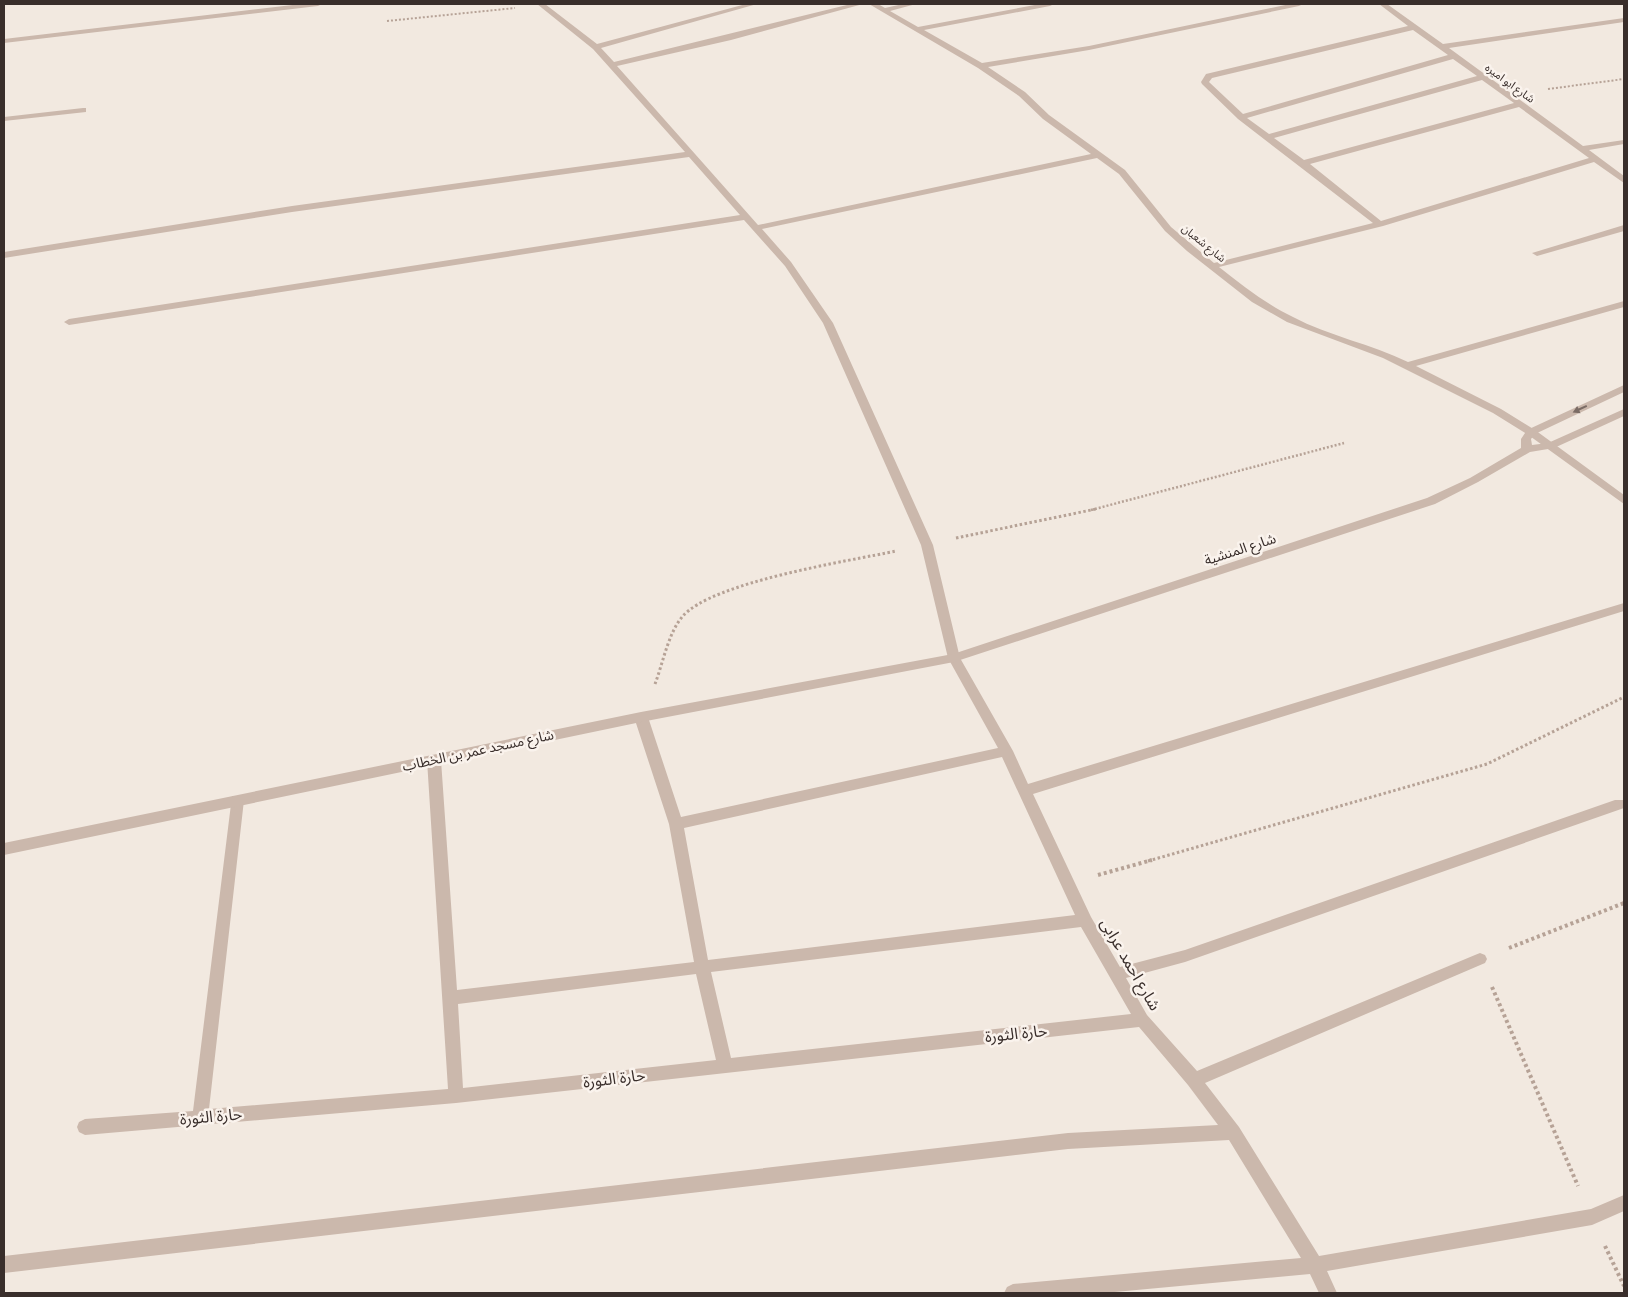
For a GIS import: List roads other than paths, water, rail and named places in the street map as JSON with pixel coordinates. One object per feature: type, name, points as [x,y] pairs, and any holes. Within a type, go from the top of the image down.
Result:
[{"type":"street","points":[[4,40],[318,4]]},
{"type":"street","name":"شارع احمد عرابى","points":[[544,4],[596,47],[788,264],[828,323],[927,544],[954,658],[1006,751],[1085,920],[1142,1020],[1194,1080],[1233,1132],[1315,1266],[1328,1293]]},
{"type":"street","points":[[596,47],[754,4]]},
{"type":"street","points":[[612,65],[728,38],[859,4]]},
{"type":"street","name":"شارع شعبان","points":[[873,4],[980,66],[1022,94],[1037,110],[1122,172],[1168,229],[1190,249],[1255,300],[1290,320],[1367,348],[1482,403],[1531,432],[1624,500]]},
{"type":"street","points":[[884,10],[912,4]]},
{"type":"street","points":[[918,29],[1050,4]]},
{"type":"street","points":[[980,66],[1089,48],[1299,4]]},
{"type":"street","name":"شارع ابو اميره","points":[[1382,4],[1624,180]]},
{"type":"street","points":[[1442,47],[1624,20]]},
{"type":"street","points":[[1380,224],[1241,117],[1204,82],[1205,79],[1414,27]]},
{"type":"street","points":[[1241,117],[1454,56]]},
{"type":"street","points":[[1268,137],[1483,76]]},
{"type":"street","points":[[1303,163],[1520,104]]},
{"type":"street","points":[[4,119],[83,110]]},
{"type":"street","points":[[1581,149],[1624,142]]},
{"type":"street","points":[[4,255],[292,209],[691,154]]},
{"type":"street","points":[[755,228],[1098,155]]},
{"type":"street","points":[[1214,266],[1380,224],[1596,159]]},
{"type":"street","points":[[69,322],[746,217]]},
{"type":"street","points":[[1537,253],[1624,228]]},
{"type":"street","points":[[1406,366],[1624,304]]},
{"type":"street","points":[[1527,449],[1526,439],[1531,432],[1624,388]]},
{"type":"street","name":"شارع المنشية","points":[[954,658],[1431,501],[1474,480],[1527,449],[1550,446],[1624,412]]},
{"type":"street","points":[[1024,791],[1624,607]]},
{"type":"street","name":"شارع مسجد عمر بن الخطاب","points":[[4,849],[642,717],[954,658]]},
{"type":"street","points":[[642,717],[676,824],[702,967],[725,1065]]},
{"type":"street","points":[[676,824],[1006,751]]},
{"type":"street","points":[[434,760],[456,1096]]},
{"type":"street","points":[[200,1117],[237,800]]},
{"type":"street","points":[[1115,975],[1185,956],[1620,804]]},
{"type":"street","points":[[449,998],[1085,920]]},
{"type":"street","points":[[1194,1080],[1480,959]]},
{"type":"street","name":"حارة الثورة","points":[[85,1127],[456,1096],[1142,1020]]},
{"type":"street","points":[[4,1265],[1068,1141],[1233,1132]]},
{"type":"street","points":[[1013,1293],[1315,1266],[1592,1217],[1624,1203]]}]
